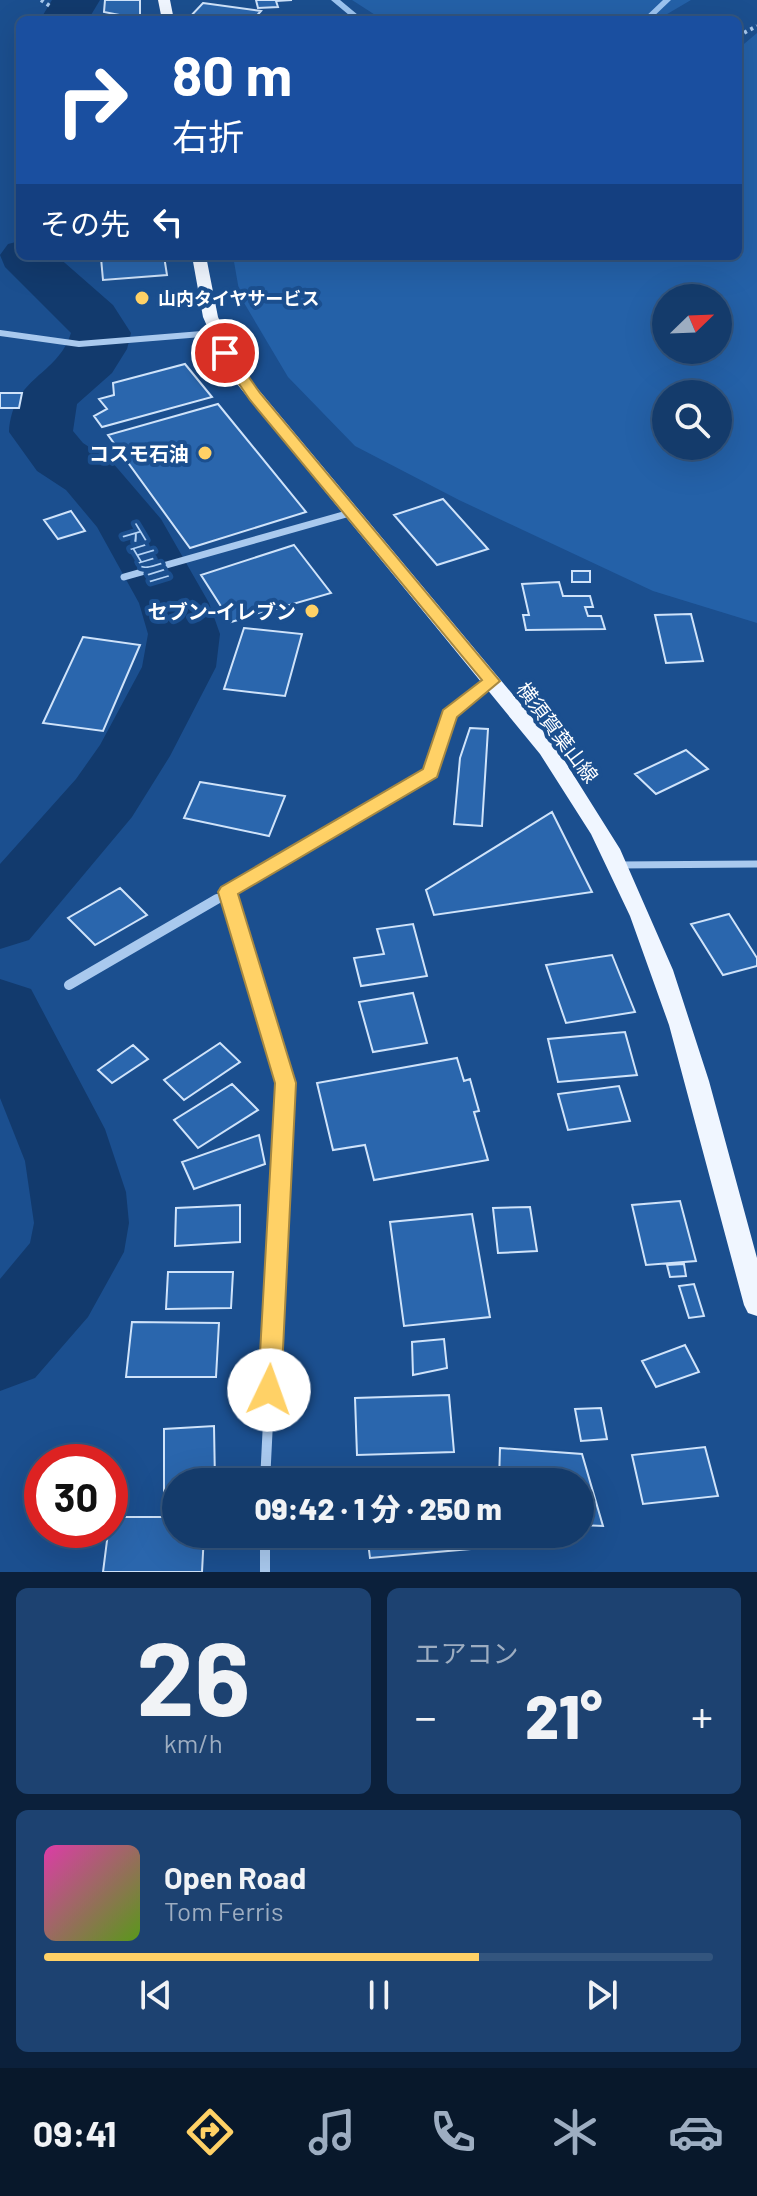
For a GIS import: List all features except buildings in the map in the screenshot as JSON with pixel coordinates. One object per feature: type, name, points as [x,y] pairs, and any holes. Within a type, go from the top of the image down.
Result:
[{"type":"main road","name":"横須賀葉山線","points":[[199,260],[204,302],[214,333],[236,373],[547,749],[586,807],[617,865],[661,973],[699,1094],[757,1305]]},
{"type":"street","points":[[0,333],[26,341],[77,343],[128,342],[214,333]]},
{"type":"street","points":[[124,577],[350,513]]},
{"type":"street","points":[[69,985],[430,773],[450,714],[492,681]]},
{"type":"street","points":[[617,865],[757,864]]},
{"type":"street","points":[[228,892],[285,1083],[266,1468]]},
{"type":"street","points":[[265,1548],[265,1572]]},
{"type":"path","points":[[41,0],[50,6]]},
{"type":"shaded area","points":[[352,0],[691,0],[664,16],[377,16]]},
{"type":"shaded area","points":[[757,33],[757,623],[653,591],[459,500],[355,446],[288,377],[240,296],[234,260],[742,260],[742,46]]},
{"type":"waterway","name":"下山川","points":[[66,16],[76,0]]},
{"type":"waterway","points":[[335,0],[355,16]]},
{"type":"waterway","points":[[650,16],[667,0]]},
{"type":"waterway","name":"下山川","points":[[0,918],[104,798],[132,756],[179,667],[184,634],[174,603],[127,519],[89,476],[60,457],[41,432],[43,410],[51,396],[83,369],[96,349],[101,333],[92,318],[34,267],[30,260]]},
{"type":"waterway","name":"下山川","points":[[0,1013],[60,1129],[79,1192],[81,1223],[76,1252],[64,1273],[0,1347]]},
{"type":"place","name":"山内タイヤサービス","points":[[142,298]]},
{"type":"place","name":"コスモ石油","points":[[205,453]]},
{"type":"place","name":"セブン-イレブン","points":[[312,611]]},
{"type":"route","points":[[225,353],[255,397],[492,681],[450,714],[430,773],[228,892],[285,1083],[269,1390]]}]
